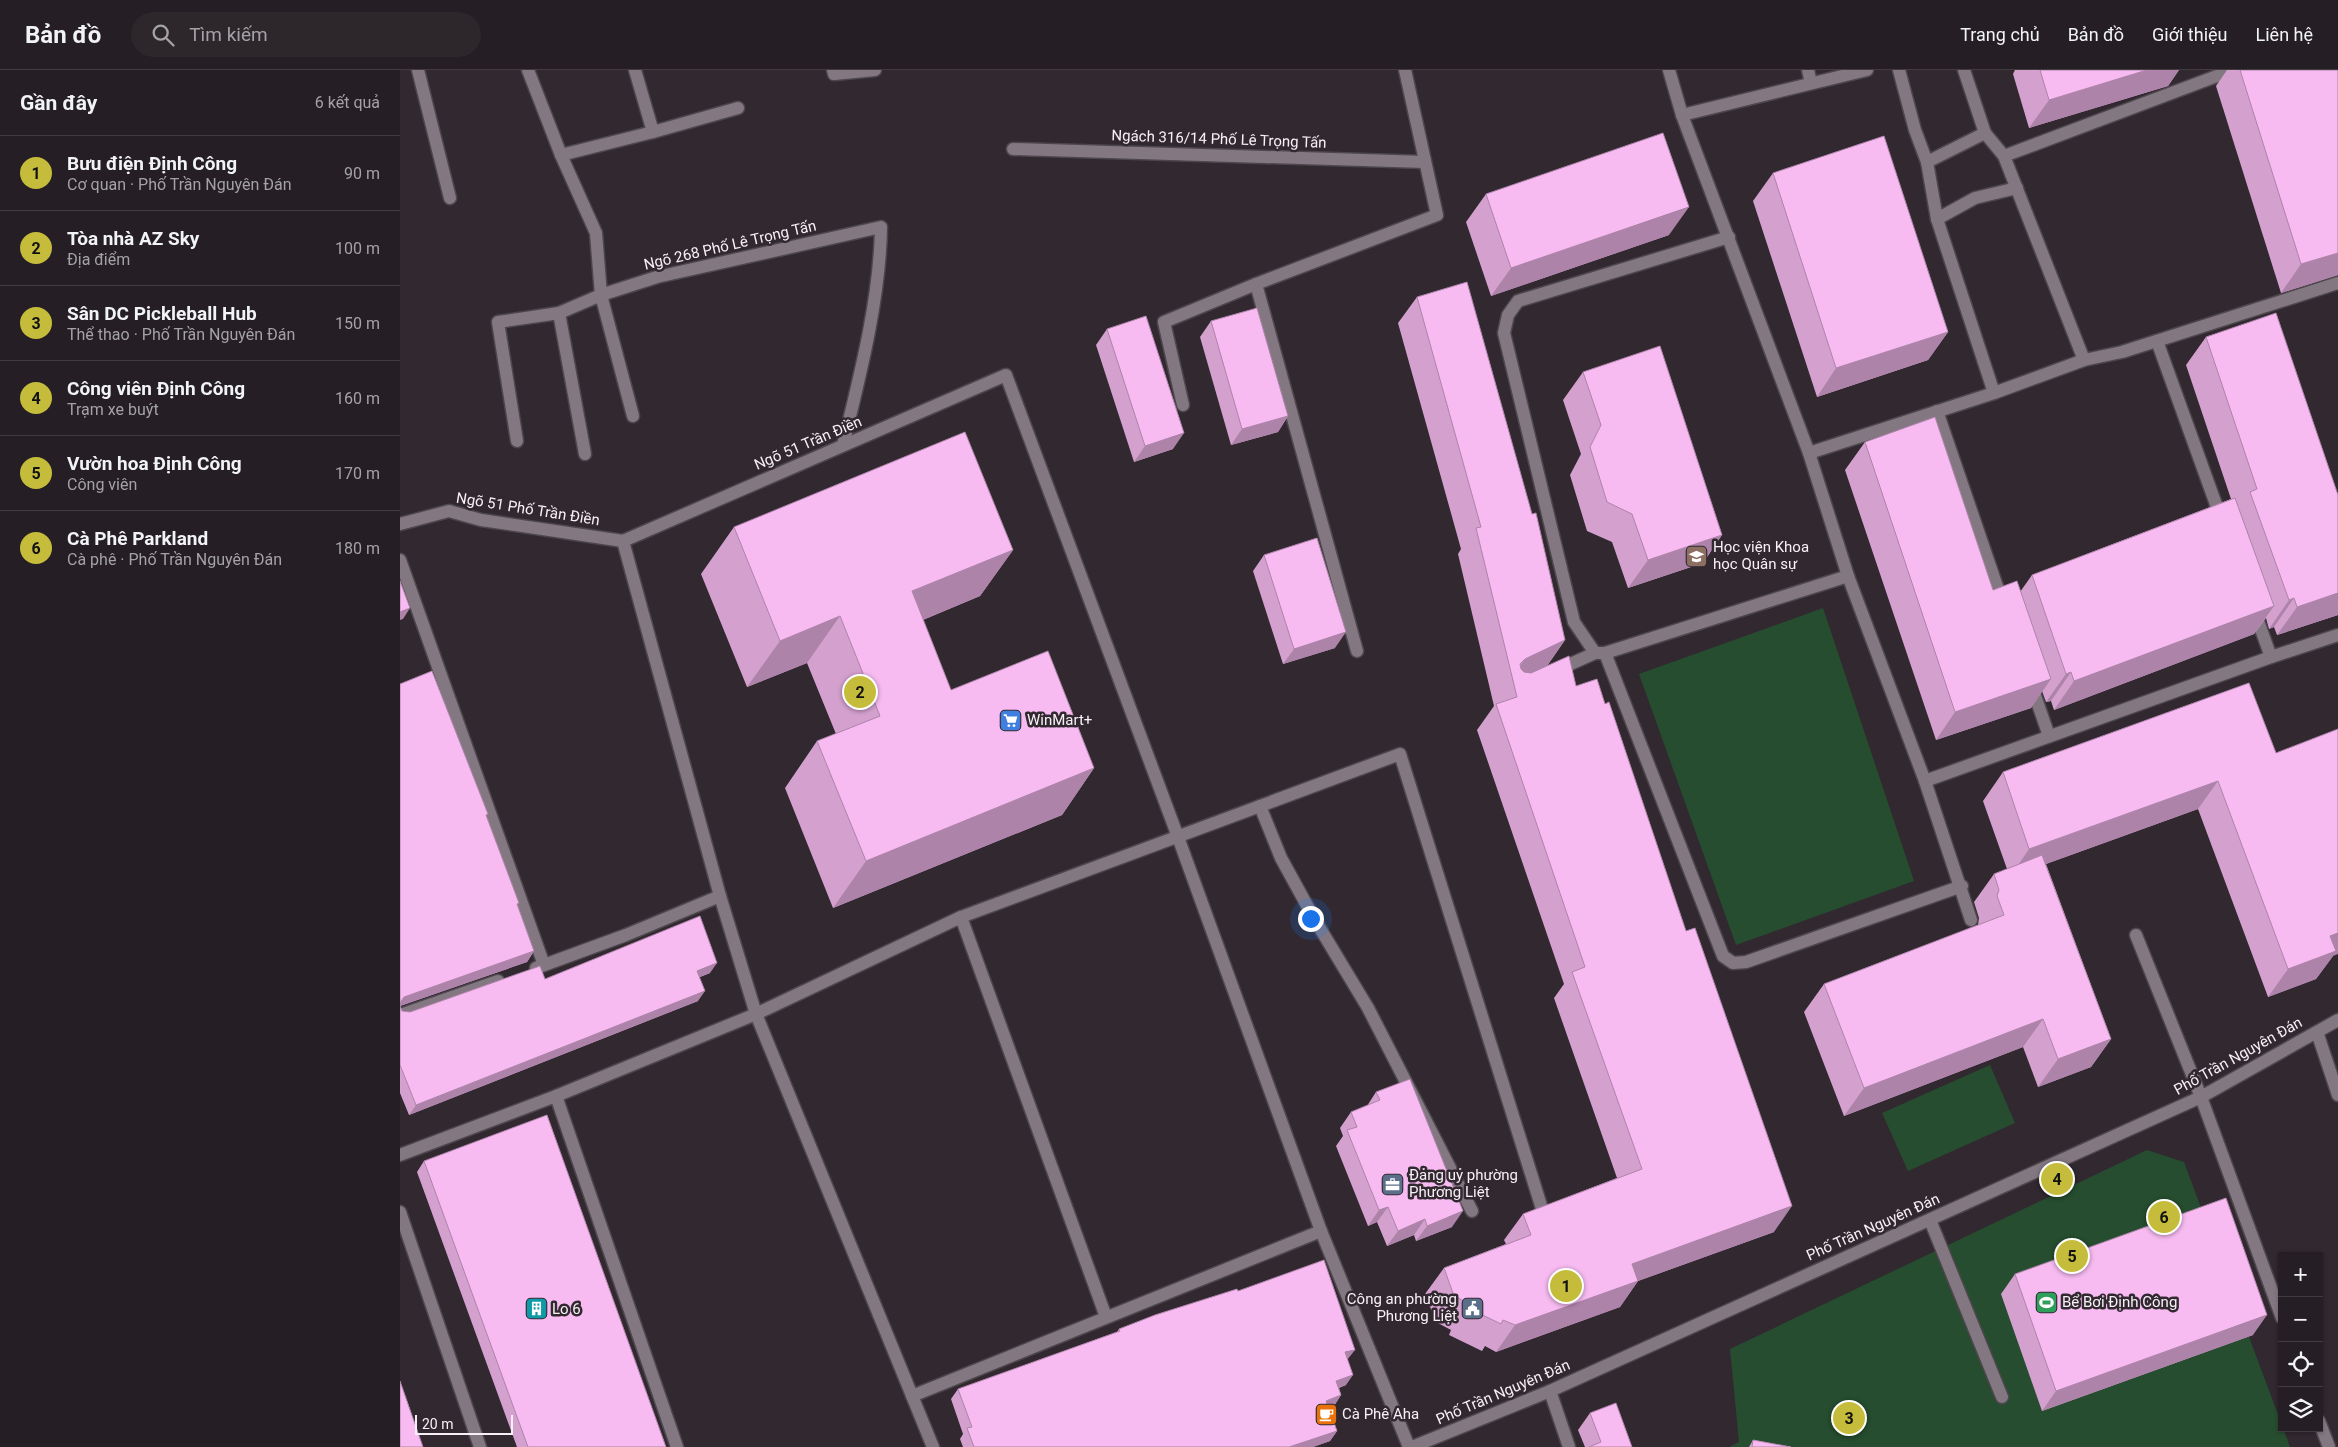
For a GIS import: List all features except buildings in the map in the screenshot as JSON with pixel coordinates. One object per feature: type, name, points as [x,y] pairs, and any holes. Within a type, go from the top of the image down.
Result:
[{"type":"street","points":[[418,70],[450,198]]},
{"type":"street","points":[[528,70],[561,154],[596,233],[601,294],[633,416]]},
{"type":"street","points":[[635,70],[653,132]]},
{"type":"street","points":[[834,72],[875,70]]},
{"type":"street","points":[[1183,405],[1164,322],[1256,284],[1437,215],[1405,70]]},
{"type":"street","points":[[1669,70],[1682,115],[1809,453],[1848,576],[1925,781],[1962,886],[1971,920]]},
{"type":"street","points":[[1682,115],[1809,76],[1867,70]]},
{"type":"street","points":[[1899,70],[1915,130],[1927,162],[1937,219],[1994,393]]},
{"type":"street","points":[[1964,70],[1985,133],[2004,156],[2018,188],[2084,360]]},
{"type":"street","points":[[2004,156],[2233,70]]},
{"type":"street","points":[[561,154],[653,132],[738,108]]},
{"type":"street","points":[[1927,162],[1985,133]]},
{"type":"street","name":"Ngách 316/14 Phố Lê Trọng Tấn","points":[[1013,149],[1424,162]]},
{"type":"street","points":[[1937,219],[1975,198],[2018,188]]},
{"type":"street","name":"Ngõ 268 Phố Lê Trọng Tấn","points":[[601,294],[657,277],[881,227],[881,257],[858,383],[843,445]]},
{"type":"street","points":[[1729,238],[1518,302],[1508,315],[1504,333],[1574,622],[1600,653],[1723,956],[1733,963],[1746,962],[1962,886]]},
{"type":"street","points":[[1809,453],[1994,393],[2084,360],[2122,352],[2266,310],[2338,283]]},
{"type":"street","points":[[1256,284],[1357,651]]},
{"type":"street","points":[[517,441],[498,322],[560,313],[601,294]]},
{"type":"street","points":[[560,313],[584,454]]},
{"type":"street","points":[[2157,341],[2227,536]]},
{"type":"street","name":"Ngõ 51 Trần Điền","points":[[623,540],[1006,375],[1178,837]]},
{"type":"street","points":[[1937,411],[2007,616]]},
{"type":"street","name":"Ngõ 51 Phố Trần Điền","points":[[400,524],[449,511],[482,520],[623,540]]},
{"type":"street","points":[[623,540],[720,896],[756,1014],[933,1447]]},
{"type":"street","points":[[400,560],[544,965]]},
{"type":"street","points":[[1544,676],[1600,653],[1848,576]]},
{"type":"street","points":[[2251,602],[2271,657]]},
{"type":"street","points":[[1925,781],[2271,657],[2338,635]]},
{"type":"street","points":[[2026,671],[2049,736]]},
{"type":"street","points":[[400,1155],[556,1096],[756,1014],[961,917],[1400,754],[1543,1212]]},
{"type":"street","points":[[1260,806],[1281,858],[1315,920],[1368,1008],[1472,1211]]},
{"type":"street","points":[[1178,837],[1321,1231],[1411,1447]]},
{"type":"street","points":[[526,972],[626,935],[720,896]]},
{"type":"street","points":[[961,917],[1106,1318]]},
{"type":"street","points":[[2136,935],[2201,1097],[2278,1307]]},
{"type":"street","points":[[400,1015],[508,978]]},
{"type":"street","name":"Phố Trần Nguyên Đán","points":[[1411,1447],[1550,1390],[2201,1097],[2338,1020]]},
{"type":"street","points":[[2317,1032],[2338,1094]]},
{"type":"street","points":[[556,1096],[677,1447]]},
{"type":"street","points":[[400,1212],[480,1447]]},
{"type":"street","points":[[1930,1220],[2002,1398]]},
{"type":"street","points":[[912,1396],[1321,1231]]},
{"type":"street","points":[[1550,1390],[1569,1447]]},
{"type":"street","points":[[2323,1431],[2329,1447]]},
{"type":"green space","points":[[1823,608],[1914,881],[1736,945],[1639,674]]},
{"type":"green space","points":[[1990,1065],[2015,1123],[1908,1171],[1882,1113]]},
{"type":"green space","points":[[2147,1150],[2184,1162],[2278,1415],[2278,1432],[2284,1432],[2290,1447],[1729,1447],[1739,1442],[1730,1349]]},
{"type":"place","name":"Học viện Khoa học Quân sự","points":[[1697,556]]},
{"type":"place","name":"Tòa nhà AZ Sky","points":[[860,692]]},
{"type":"place","name":"WinMart+","points":[[1011,720]]},
{"type":"place","name":"Công viên Định Công","points":[[2057,1179]]},
{"type":"place","name":"Đảng uỷ phường Phương Liệt","points":[[1393,1184]]},
{"type":"place","name":"Cà Phê Parkland","points":[[2164,1217]]},
{"type":"place","name":"Vườn hoa Định Công","points":[[2072,1256]]},
{"type":"place","name":"Bưu điện Định Công","points":[[1566,1286]]},
{"type":"place","name":"Bể Bơi Định Công","points":[[2046,1302]]},
{"type":"place","name":"Công an phường Phương Liệt","points":[[1473,1308]]},
{"type":"place","name":"Lo 6","points":[[536,1309]]},
{"type":"place","name":"Cà Phê Aha","points":[[1326,1414]]},
{"type":"place","name":"Sân DC Pickleball Hub","points":[[1849,1418]]}]
